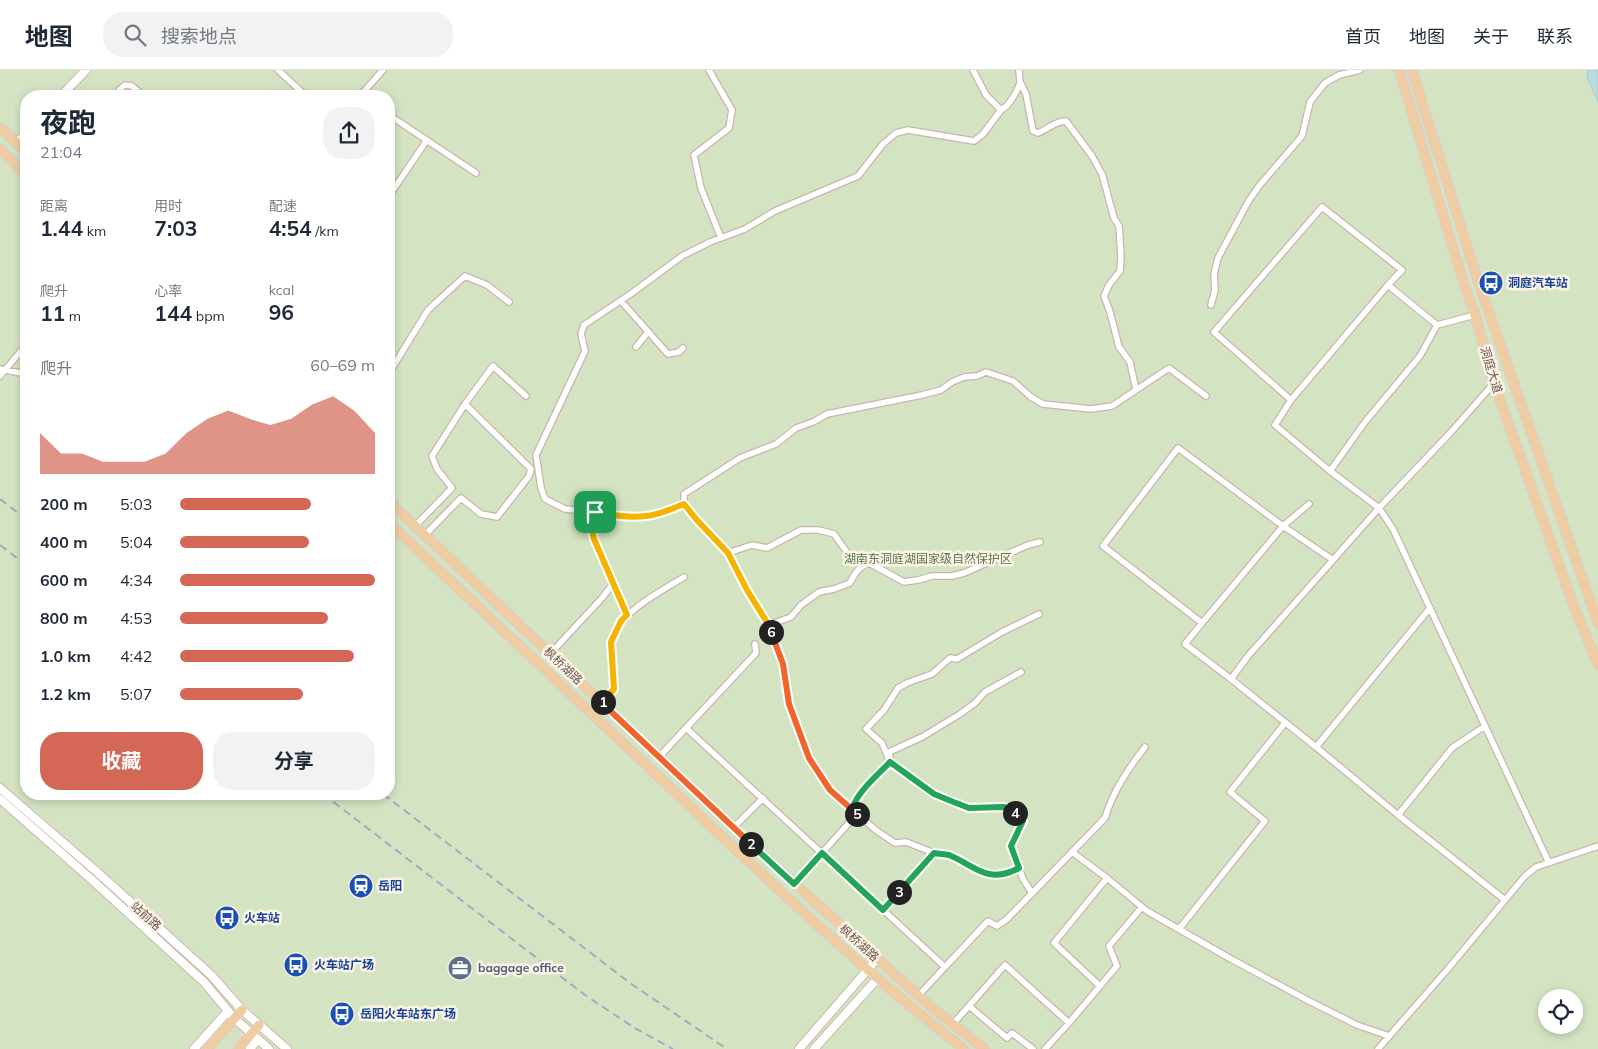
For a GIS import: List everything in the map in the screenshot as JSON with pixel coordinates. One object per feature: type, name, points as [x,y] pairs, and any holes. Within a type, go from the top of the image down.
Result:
[{"type":"main road","points":[[67,90],[86,70]]},
{"type":"main road","name":"洞庭大道","points":[[1398,70],[1475,315],[1494,383],[1573,604],[1598,665]]},
{"type":"main road","name":"洞庭大道","points":[[1412,70],[1477,278],[1598,623]]},
{"type":"main road","points":[[0,127],[20,146]]},
{"type":"main road","points":[[17,143],[20,140]]},
{"type":"main road","points":[[0,149],[20,169]]},
{"type":"main road","name":"枫桥湖路","points":[[395,507],[794,884],[918,996],[985,1049]]},
{"type":"main road","name":"枫桥湖路","points":[[395,529],[723,837],[868,970],[964,1049]]},
{"type":"main road","name":"站前路","points":[[0,788],[96,871],[211,975],[242,1010],[287,1049]]},
{"type":"main road","name":"站前路","points":[[0,799],[91,878],[204,982],[234,1018],[269,1049]]},
{"type":"main road","points":[[799,1049],[877,959]]},
{"type":"main road","points":[[814,1049],[878,978]]},
{"type":"main road","points":[[207,1049],[242,1010]]},
{"type":"main road","points":[[194,1049],[228,1011]]},
{"type":"main road","points":[[250,1049],[259,1025]]},
{"type":"main road","points":[[238,1049],[255,1036]]},
{"type":"street","points":[[278,70],[300,90]]},
{"type":"street","points":[[366,90],[384,70]]},
{"type":"street","points":[[709,70],[732,110],[729,128],[694,155],[701,188],[721,238]]},
{"type":"street","points":[[973,70],[986,95],[1001,110]]},
{"type":"street","points":[[1019,70],[1020,82],[1026,94],[1033,131],[1038,133],[1058,121],[1066,122],[1092,156],[1102,174],[1114,218],[1119,226],[1122,256],[1120,271],[1109,285],[1104,296],[1119,347],[1130,362],[1136,390]]},
{"type":"street","points":[[1211,306],[1215,290],[1214,274],[1218,258],[1259,186],[1302,136],[1310,102],[1324,82],[1339,75],[1360,70]]},
{"type":"street","points":[[684,504],[646,516],[608,515],[564,509],[545,499],[541,488],[536,455],[585,351],[581,334],[584,325],[682,256],[710,242],[745,229],[774,211],[858,176],[883,144],[896,133],[908,130],[974,141],[983,134],[1001,110],[1006,108],[1020,82]]},
{"type":"street","points":[[119,90],[125,85],[132,86],[136,90]]},
{"type":"street","points":[[395,119],[476,173]]},
{"type":"street","points":[[395,187],[426,140]]},
{"type":"street","points":[[1291,400],[1214,332],[1322,206],[1402,270],[1291,400],[1275,424],[1330,472],[1379,508],[1393,529],[1549,863]]},
{"type":"street","points":[[395,363],[428,310],[465,276],[487,285],[508,302]]},
{"type":"street","points":[[1388,285],[1437,325]]},
{"type":"street","points":[[621,300],[668,354],[679,352],[683,348]]},
{"type":"street","points":[[1330,472],[1366,422],[1420,356],[1437,325],[1475,315]]},
{"type":"street","points":[[636,347],[648,332]]},
{"type":"street","points":[[0,376],[2,370],[20,351]]},
{"type":"street","points":[[465,404],[531,469],[529,476],[498,517],[481,514],[461,498],[437,469],[432,456],[465,404],[493,366],[526,396]]},
{"type":"street","points":[[1019,868],[1009,873],[996,875],[980,872],[948,855],[934,853],[906,842],[895,842],[877,831],[830,790],[809,758],[789,704],[783,664],[769,625],[747,590],[728,553],[684,504],[684,494],[740,458],[776,444],[796,428],[813,422],[827,414],[941,390],[952,382],[964,377],[977,376],[986,372],[997,374],[1013,381],[1031,398],[1043,404],[1058,407],[1091,409],[1112,406],[1169,368],[1206,396]]},
{"type":"street","points":[[2,370],[20,373]]},
{"type":"street","points":[[1231,679],[1248,656],[1379,508],[1452,431],[1494,383]]},
{"type":"street","points":[[1202,623],[1103,546],[1178,448],[1283,526],[1333,560]]},
{"type":"street","points":[[415,526],[452,488],[450,486]]},
{"type":"street","points":[[425,535],[461,498]]},
{"type":"street","points":[[1309,504],[1283,526],[1185,644],[1505,900]]},
{"type":"street","points":[[595,512],[590,522],[594,539],[627,615]]},
{"type":"street","points":[[728,553],[752,545],[767,548],[801,530],[819,530],[834,534],[851,558],[862,566]]},
{"type":"street","points":[[769,625],[791,617],[801,605],[820,592],[850,583],[854,574],[862,566],[869,563],[904,582],[932,576],[952,576],[964,573],[1022,547],[1040,542]]},
{"type":"street","points":[[602,703],[614,689],[611,642],[621,621],[684,577]]},
{"type":"street","points":[[550,654],[602,598],[612,584]]},
{"type":"street","points":[[1316,747],[1430,608]]},
{"type":"street","points":[[1032,892],[1023,879],[1011,846],[1023,821],[1015,813],[1004,807],[969,808],[934,794],[890,762],[882,743],[866,729],[884,710],[898,688],[932,674],[950,658],[957,659],[1002,632],[1039,614]]},
{"type":"street","points":[[659,757],[756,653],[755,644]]},
{"type":"street","points":[[890,762],[889,752],[922,737],[960,714],[975,703],[985,692],[1021,672]]},
{"type":"street","points":[[1179,929],[1265,821],[1230,792],[1285,723]]},
{"type":"street","points":[[1398,815],[1452,748],[1485,726]]},
{"type":"street","points":[[686,728],[945,967]]},
{"type":"street","points":[[918,996],[988,922],[997,926],[1007,919],[1105,818],[1109,804],[1123,776],[1144,747]]},
{"type":"street","points":[[857,814],[853,807],[855,802],[872,780],[890,762]]},
{"type":"street","points":[[734,828],[763,798]]},
{"type":"street","points":[[794,884],[857,814]]},
{"type":"street","points":[[1378,1049],[1525,876],[1536,867],[1598,846]]},
{"type":"street","points":[[1072,852],[1142,907],[1179,929],[1309,1001],[1357,1025],[1389,1036]]},
{"type":"street","points":[[883,910],[934,853]]},
{"type":"street","points":[[1100,986],[1054,944],[1107,878]]},
{"type":"street","points":[[1045,1049],[1117,966],[1109,946],[1142,907]]},
{"type":"street","points":[[953,1024],[1005,966],[1069,1023]]},
{"type":"street","points":[[969,1006],[1007,1038],[1012,1033],[1034,1049]]},
{"type":"green space","name":"湖南东洞庭湖国家级自然保护区","points":[[0,70],[1598,70],[1598,1049],[0,1049]]},
{"type":"water","points":[[1588,70],[1598,70],[1598,101],[1587,78]]},
{"type":"railway","points":[[0,499],[20,514]]},
{"type":"railway","points":[[0,545],[20,560]]},
{"type":"railway","points":[[331,800],[585,995],[633,1027],[673,1049]]},
{"type":"railway","points":[[391,800],[630,983],[727,1049]]},
{"type":"place","name":"洞庭汽车站","points":[[1491,283]]},
{"type":"place","name":"岳阳","points":[[361,886]]},
{"type":"place","name":"火车站","points":[[227,918]]},
{"type":"place","name":"火车站广场","points":[[296,965]]},
{"type":"place","name":"baggage office","points":[[460,968]]},
{"type":"place","name":"岳阳火车站东广场","points":[[342,1014]]},
{"type":"route","points":[[684,504],[728,553],[747,590],[768,624],[783,664],[789,704],[796,724],[809,758],[830,790],[857,814],[853,807],[855,802],[872,780],[890,762],[923,784],[934,794],[951,801],[969,808],[1004,807],[1015,813],[1023,821],[1011,846],[1019,868],[1009,873],[996,875],[980,872],[948,855],[934,853],[883,910],[822,853],[794,884],[602,703],[614,689],[611,642],[621,621],[627,615],[594,539],[590,522],[595,512],[608,515],[646,516],[684,504]]}]
